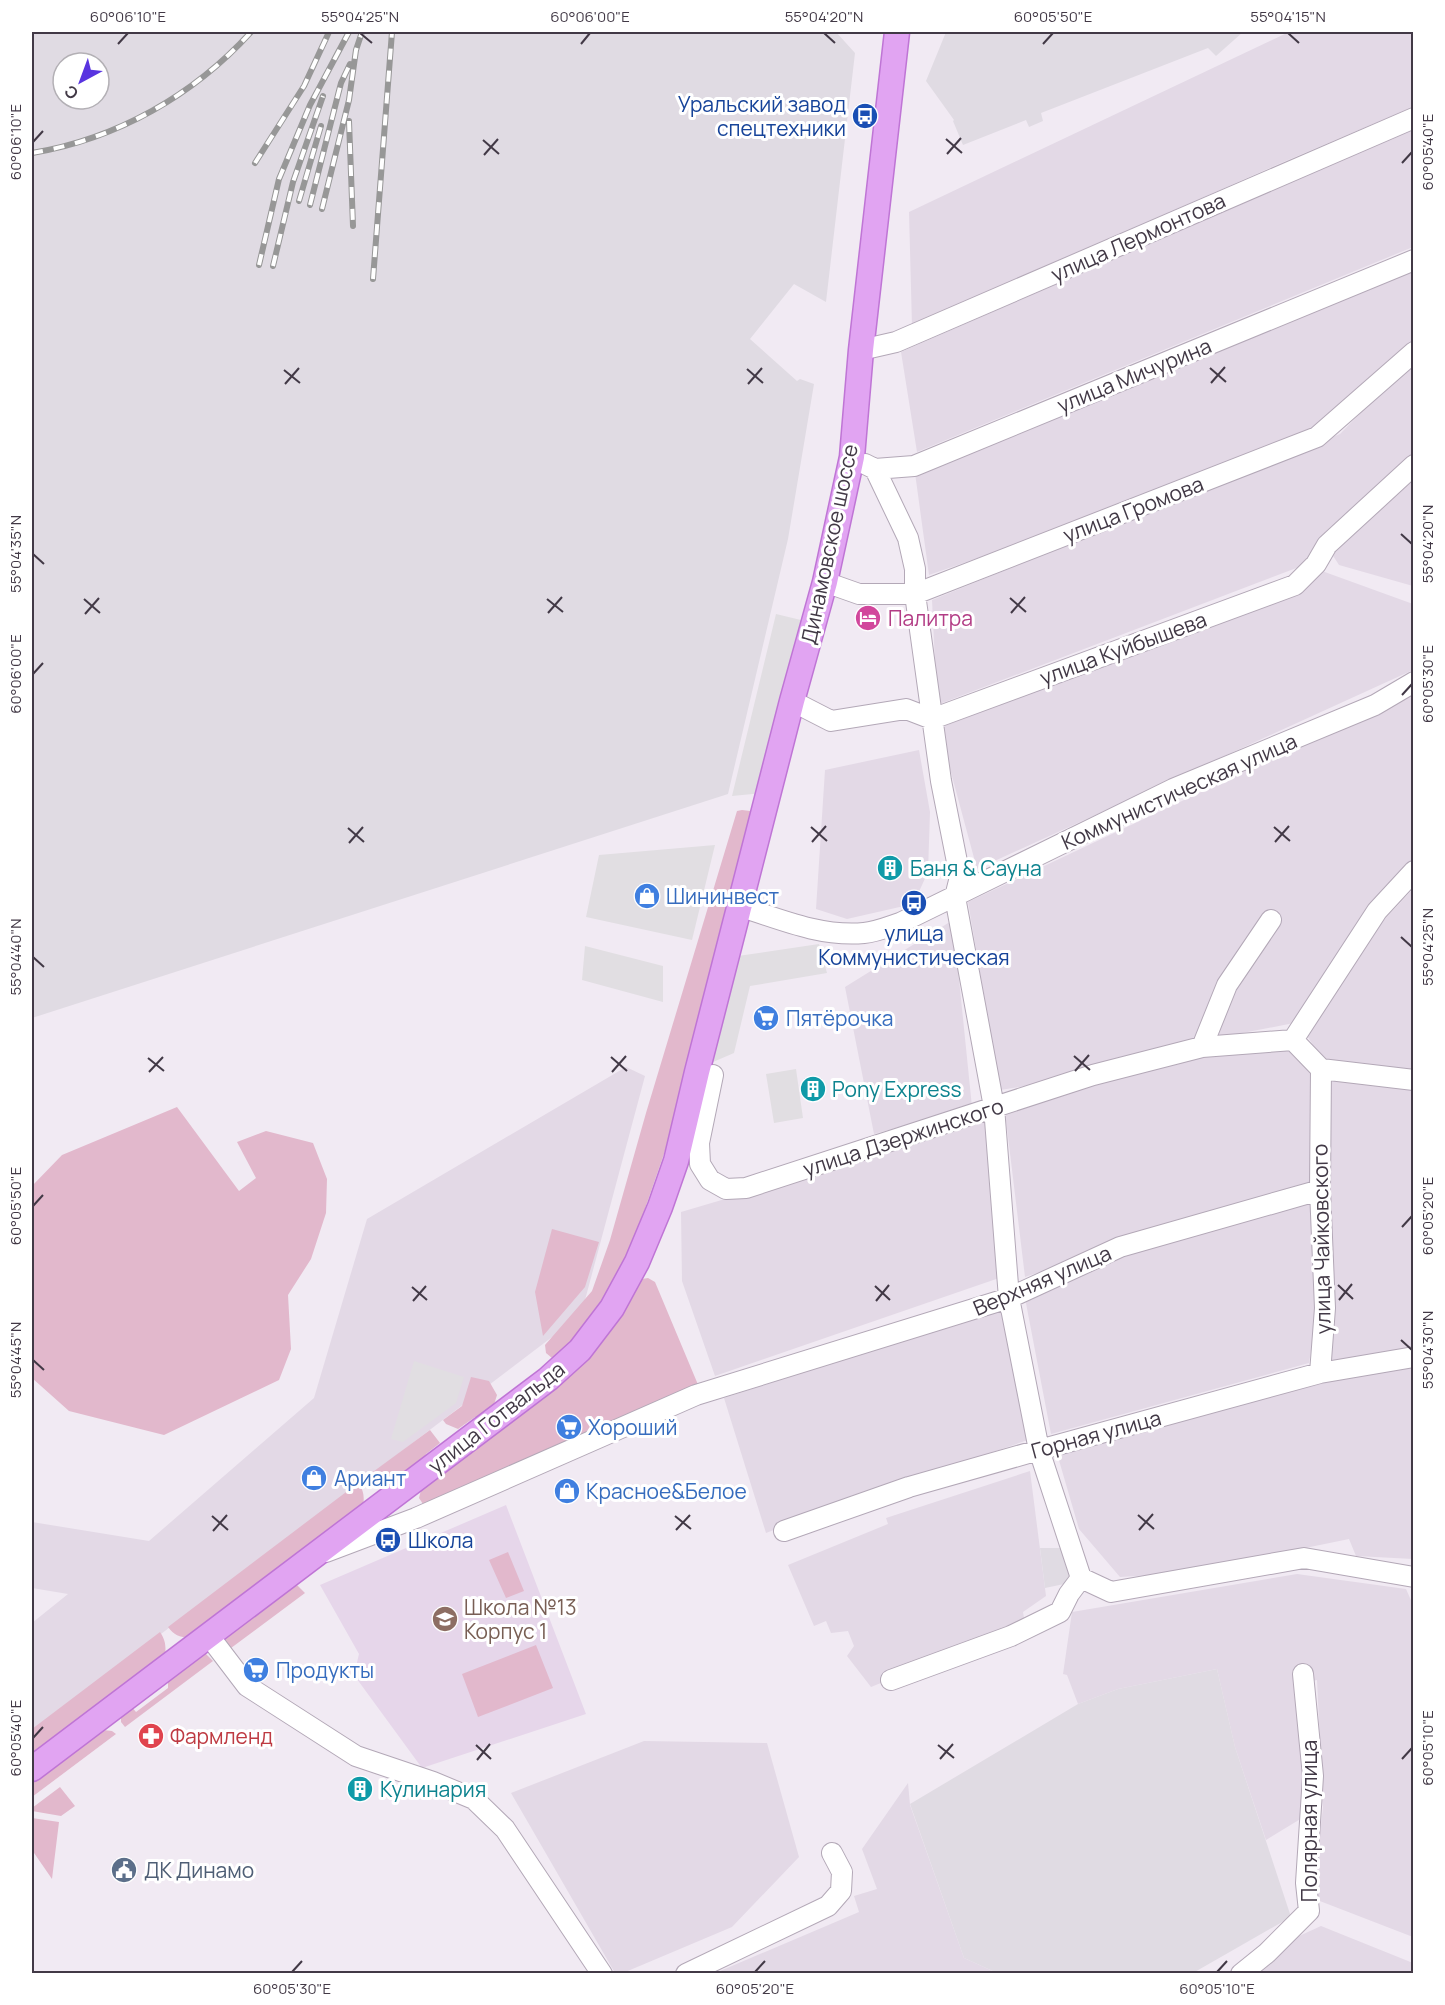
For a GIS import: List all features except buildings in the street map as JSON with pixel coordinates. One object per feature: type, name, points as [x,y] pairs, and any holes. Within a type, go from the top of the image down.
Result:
[{"type":"main road","name":"Динамовское шоссе","points":[[739,906],[825,582],[852,458],[861,350],[897,32]]},
{"type":"main road","name":"улица Готвальда","points":[[32,1769],[399,1493],[548,1379],[580,1350],[612,1308],[637,1262],[660,1207],[676,1161],[739,906]]},
{"type":"street","name":"улица Лермонтова","points":[[861,350],[896,342],[1413,118]]},
{"type":"street","name":"улица Мичурина","points":[[875,470],[914,466],[1413,260]]},
{"type":"street","name":"улица Громова","points":[[825,582],[859,594],[915,594],[1317,437],[1413,352]]},
{"type":"street","points":[[852,458],[875,470],[908,538],[915,568],[915,594],[941,781],[960,877],[955,897],[994,1107],[1009,1298],[1039,1450],[1075,1586],[1060,1612],[1051,1617],[1011,1636],[891,1680]]},
{"type":"street","name":"улица Куйбышева","points":[[932,719],[1295,585],[1316,564],[1327,545],[1413,465]]},
{"type":"street","name":"Коммунистическая улица","points":[[739,906],[782,921],[840,934],[866,933],[900,923],[1173,789],[1375,705],[1413,682]]},
{"type":"street","points":[[792,701],[831,721],[906,709],[932,719]]},
{"type":"street","points":[[1413,871],[1377,911],[1293,1040],[1321,1069],[1413,1080]]},
{"type":"street","points":[[1202,1047],[1227,985],[1271,920]]},
{"type":"street","name":"улица Дзержинского","points":[[713,1076],[699,1143],[700,1164],[710,1180],[726,1189],[746,1188],[1093,1075],[1202,1047],[1293,1040]]},
{"type":"street","name":"улица Чайковского","points":[[1320,1373],[1325,1308],[1320,1190],[1321,1069]]},
{"type":"street","name":"Верхняя улица","points":[[314,1557],[416,1518],[696,1395],[1009,1298],[1120,1247],[1320,1190]]},
{"type":"street","name":"Горная улица","points":[[784,1531],[909,1487],[1039,1450],[1320,1373],[1413,1358]]},
{"type":"street","points":[[399,1493],[416,1518]]},
{"type":"street","points":[[1075,1586],[1112,1592],[1304,1558],[1413,1577]]},
{"type":"street","points":[[209,1636],[247,1686],[356,1756],[433,1782],[474,1799],[505,1829],[602,1974]]},
{"type":"street","name":"Полярная улица","points":[[1241,1974],[1267,1953],[1309,1911],[1306,1882],[1313,1776],[1303,1674]]},
{"type":"street","points":[[686,1974],[828,1906],[841,1891],[842,1872],[832,1853]]},
{"type":"shaded area","points":[[32,32],[836,32],[855,53],[826,302],[794,284],[750,339],[797,381],[800,379],[814,384],[788,539],[728,794],[32,1018]]},
{"type":"shaded area","points":[[946,32],[1243,32],[1216,56],[1208,48],[1041,113],[1043,121],[1029,127],[1026,120],[963,145],[954,120],[926,81]]},
{"type":"shaded area","points":[[1289,32],[1413,32],[1413,107],[912,326],[909,212]]},
{"type":"shaded area","points":[[1413,128],[1413,247],[917,452],[901,352]]},
{"type":"shaded area","points":[[1413,265],[1413,341],[1377,378],[1312,431],[1093,518],[929,575],[915,473]]},
{"type":"shaded area","points":[[1413,359],[1413,455],[1342,519],[1299,567],[937,705],[932,600],[1340,434]]},
{"type":"shaded area","points":[[1413,473],[1413,586],[1339,565],[1330,551]]},
{"type":"shaded area","points":[[1322,571],[1413,604],[1413,670],[977,869],[939,728],[1296,592]]},
{"type":"shaded area","points":[[776,614],[805,621],[763,793],[732,796]]},
{"type":"shaded area","points":[[1413,692],[1413,861],[1348,938],[1294,1023],[1165,1048],[1032,1085],[1000,1090],[968,902]]},
{"type":"shaded area","points":[[919,750],[930,812],[928,872],[916,898],[904,906],[847,919],[816,909],[825,770]]},
{"type":"shaded area","points":[[742,810],[756,815],[675,1122],[631,1249],[604,1303],[560,1357],[552,1358],[546,1353],[545,1345],[592,1291],[610,1240],[737,811]]},
{"type":"shaded area","points":[[715,845],[692,940],[586,917],[599,855]]},
{"type":"shaded area","points":[[1413,889],[1413,1072],[1324,1061],[1307,1036],[1382,922]]},
{"type":"shaded area","points":[[953,920],[972,1107],[874,1134],[845,987]]},
{"type":"shaded area","points":[[819,944],[827,973],[750,986],[734,1053],[706,1065],[731,957]]},
{"type":"shaded area","points":[[585,946],[663,966],[663,1002],[582,980]]},
{"type":"shaded area","points":[[1290,1045],[1314,1069],[1310,1184],[1212,1214],[1025,1277],[1005,1112],[1194,1051]]},
{"type":"shaded area","points":[[626,1067],[645,1076],[581,1315],[32,1732],[32,1623],[68,1594],[32,1588],[32,1522],[149,1541],[314,1398],[367,1219]]},
{"type":"shaded area","points":[[796,1069],[803,1118],[774,1123],[766,1074]]},
{"type":"shaded area","points":[[1332,1075],[1413,1083],[1413,1354],[1329,1363],[1325,1193]]},
{"type":"shaded area","points":[[177,1107],[239,1191],[256,1178],[237,1142],[266,1131],[313,1143],[327,1179],[326,1213],[311,1259],[288,1295],[291,1349],[279,1380],[164,1435],[69,1411],[32,1378],[32,1186],[62,1155]]},
{"type":"shaded area","points":[[985,1122],[1002,1277],[715,1376],[682,1281],[681,1212]]},
{"type":"shaded area","points":[[1314,1196],[1318,1308],[1309,1363],[1051,1434],[1025,1298],[1165,1240]]},
{"type":"shaded area","points":[[552,1229],[599,1242],[585,1287],[543,1336],[535,1292]]},
{"type":"shaded area","points":[[648,1278],[655,1282],[699,1387],[431,1505],[423,1504],[419,1498],[421,1490],[620,1313],[642,1279]]},
{"type":"shaded area","points":[[1008,1306],[1028,1440],[849,1501],[766,1533],[724,1398]]},
{"type":"shaded area","points":[[414,1361],[464,1377],[456,1403],[403,1442],[391,1439]]},
{"type":"shaded area","points":[[1413,1361],[1413,1559],[1356,1556],[1349,1539],[1184,1573],[1120,1577],[1079,1529],[1056,1450]]},
{"type":"shaded area","points":[[471,1377],[489,1381],[497,1395],[492,1411],[483,1418],[475,1417],[458,1429],[446,1424],[443,1420],[462,1406]]},
{"type":"shaded area","points":[[430,1430],[440,1443],[426,1454],[423,1462],[388,1489],[376,1486],[366,1477]]},
{"type":"shaded area","points":[[1030,1471],[1046,1596],[1023,1612],[1025,1624],[871,1687],[847,1656],[854,1646],[848,1631],[831,1633],[826,1621],[814,1626],[788,1565],[888,1524],[886,1518]]},
{"type":"shaded area","points":[[358,1483],[363,1492],[363,1508],[190,1638],[177,1635],[168,1627]]},
{"type":"shaded area","name":"Школа №13 Корпус 1","points":[[506,1505],[586,1714],[422,1768],[354,1675],[359,1654],[320,1585]]},
{"type":"shaded area","points":[[1040,1548],[1063,1548],[1070,1568],[1069,1583],[1045,1588]]},
{"type":"shaded area","points":[[508,1552],[524,1591],[506,1598],[489,1560]]},
{"type":"shaded area","points":[[1297,1574],[1406,1589],[1414,1607],[1413,1937],[1312,1898],[1323,1808],[1317,1680],[1299,1684],[1307,1815],[1266,1840],[1235,1747],[1217,1669],[1118,1689],[1078,1704],[1067,1675],[1063,1674],[1072,1612]]},
{"type":"shaded area","points":[[296,1584],[305,1593],[227,1651],[223,1646],[224,1638]]},
{"type":"shaded area","points":[[160,1632],[165,1644],[165,1657],[32,1757],[32,1729]]},
{"type":"shaded area","points":[[536,1645],[553,1688],[478,1717],[462,1674]]},
{"type":"shaded area","points":[[205,1653],[213,1661],[125,1727],[121,1722],[121,1716],[131,1706],[136,1712],[168,1688],[168,1678]]},
{"type":"shaded area","points":[[1217,1669],[1235,1747],[1291,1917],[1193,1973],[997,1973],[964,1958],[910,1804],[1078,1704],[1118,1689]]},
{"type":"shaded area","points":[[103,1730],[116,1734],[32,1797],[32,1781]]},
{"type":"shaded area","points":[[644,1741],[767,1743],[799,1857],[732,1927],[623,1973],[615,1973],[511,1793]]},
{"type":"shaded area","points":[[908,1783],[910,1805],[964,1958],[997,1973],[713,1974],[859,1912],[854,1896],[877,1889],[862,1849]]},
{"type":"shaded area","points":[[60,1787],[75,1806],[61,1816],[32,1811],[32,1808]]},
{"type":"shaded area","points":[[32,1818],[59,1822],[52,1879],[32,1850]]},
{"type":"shaded area","points":[[1321,1926],[1413,1963],[1413,1973],[1259,1974],[1297,1937]]},
{"type":"railway","points":[[32,153],[94,137],[152,111],[205,76],[251,32]]},
{"type":"railway","points":[[255,163],[304,86],[329,32]]},
{"type":"railway","points":[[259,265],[279,179],[310,105],[349,32]]},
{"type":"railway","points":[[322,209],[349,100],[356,50],[362,32]]},
{"type":"railway","points":[[373,279],[392,32]]},
{"type":"railway","points":[[310,205],[341,83],[350,64]]},
{"type":"railway","points":[[273,266],[293,182],[323,96]]},
{"type":"railway","points":[[349,121],[353,226]]},
{"type":"railway","points":[[299,201],[321,126]]},
{"type":"place","name":"Уральский завод спецтехники","points":[[865,116]]},
{"type":"place","name":"Палитра","points":[[868,618]]},
{"type":"place","name":"Баня & Сауна","points":[[890,868]]},
{"type":"place","name":"Шининвест","points":[[647,896]]},
{"type":"place","name":"улица Коммунистическая","points":[[914,903]]},
{"type":"place","name":"Пятёрочка","points":[[766,1018]]},
{"type":"place","name":"Pony Express","points":[[813,1089]]},
{"type":"place","name":"Хороший","points":[[569,1427]]},
{"type":"place","name":"Ариант","points":[[314,1478]]},
{"type":"place","name":"Красное&Белое","points":[[567,1491]]},
{"type":"place","name":"Школа","points":[[388,1540]]},
{"type":"place","name":"Школа №13 Корпус 1","points":[[445,1619]]},
{"type":"place","name":"Продукты","points":[[256,1670]]},
{"type":"place","name":"Фармленд","points":[[151,1736]]},
{"type":"place","name":"Кулинария","points":[[360,1789]]},
{"type":"place","name":"ДК Динамо","points":[[124,1870]]}]
